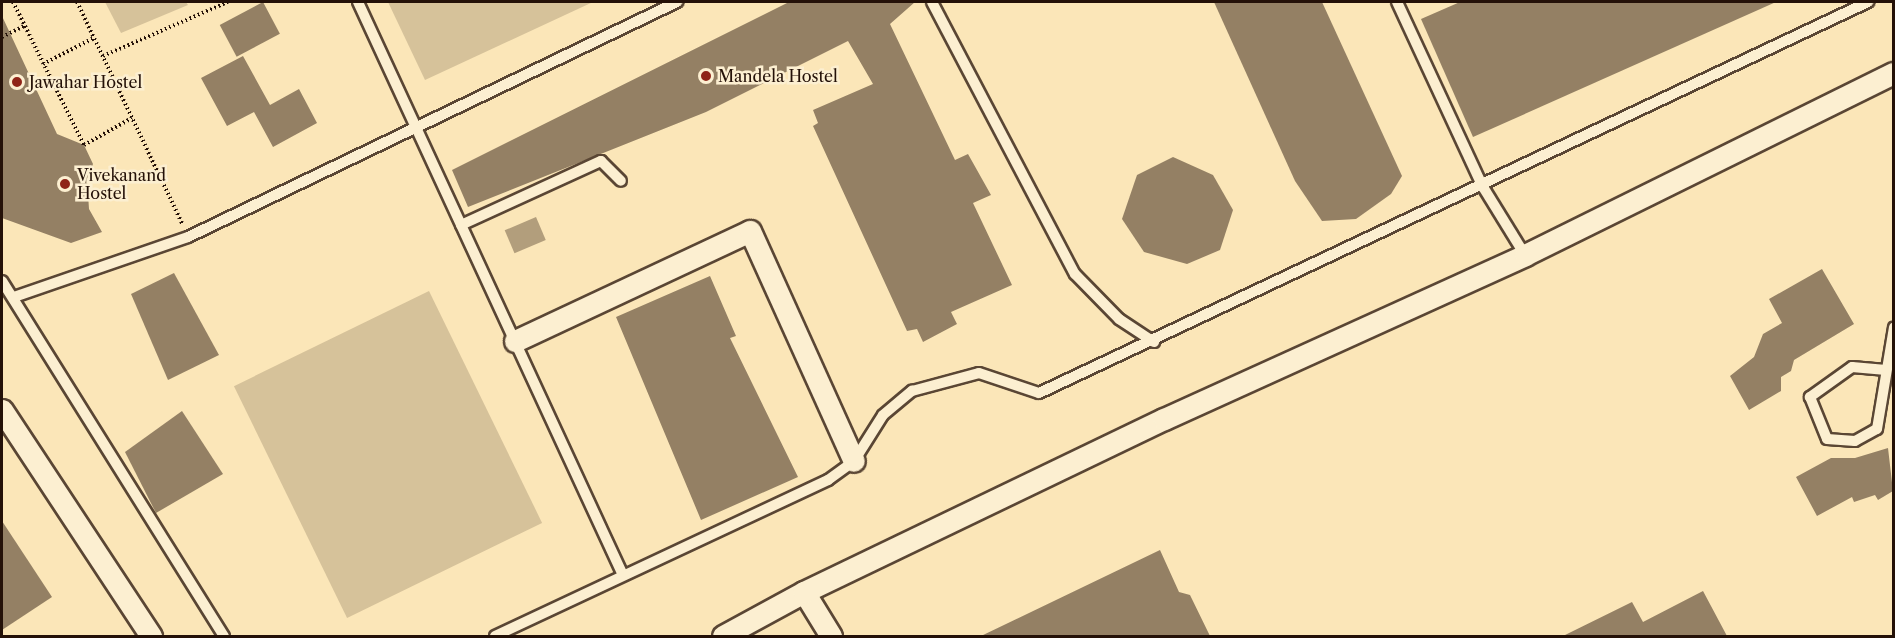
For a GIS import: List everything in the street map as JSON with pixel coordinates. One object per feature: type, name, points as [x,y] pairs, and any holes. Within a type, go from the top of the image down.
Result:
[{"type":"street","points":[[723,636],[804,592],[1164,419],[1525,255],[1891,79]]},
{"type":"street","points":[[515,341],[750,231],[854,461]]},
{"type":"street","points":[[2,410],[152,636]]},
{"type":"street","points":[[804,592],[831,636]]},
{"type":"lane","points":[[358,2],[622,573]]},
{"type":"lane","points":[[14,297],[188,237],[677,2]]},
{"type":"lane","points":[[932,2],[1075,274],[1119,319],[1154,342]]},
{"type":"lane","points":[[1397,2],[1483,187],[1525,255]]},
{"type":"lane","points":[[495,636],[622,573],[828,480],[854,461],[883,415],[912,391],[979,373],[1039,393],[1154,342],[1483,187],[1868,2]]},
{"type":"lane","points":[[461,225],[602,161],[621,181]]},
{"type":"lane","points":[[2,280],[224,636]]},
{"type":"lane","points":[[1887,370],[1851,367],[1810,397],[1827,439],[1854,441],[1877,429],[1887,370],[1893,327]]},
{"type":"path","points":[[13,2],[84,145],[132,118]]},
{"type":"path","points":[[77,2],[188,237]]},
{"type":"path","points":[[103,56],[228,2]]},
{"type":"path","points":[[2,37],[25,26]]},
{"type":"path","points":[[43,64],[94,38]]},
{"type":"shaded area","points":[[105,2],[186,2],[188,5],[121,33]]},
{"type":"shaded area","points":[[388,2],[593,2],[425,80]]},
{"type":"shaded area","points":[[536,217],[546,240],[514,253],[505,230]]},
{"type":"shaded area","points":[[429,291],[542,523],[347,618],[234,386]]},
{"type":"building","points":[[263,2],[280,34],[237,57],[220,25]]},
{"type":"building","points":[[789,2],[915,2],[890,24],[955,160],[968,154],[991,195],[973,203],[1012,285],[951,312],[957,324],[923,342],[917,329],[907,331],[813,126],[818,123],[813,110],[873,84],[848,41],[706,112],[468,207],[452,170]]},
{"type":"building","points":[[1214,2],[1322,2],[1402,176],[1391,194],[1356,219],[1322,221],[1295,181]]},
{"type":"building","points":[[1460,2],[1776,2],[1473,137],[1421,19]]},
{"type":"building","name":"Vivekanand Hostel","points":[[2,16],[57,134],[84,145],[93,164],[87,179],[89,209],[102,232],[71,243],[2,218]]},
{"type":"building","points":[[243,56],[270,105],[299,89],[317,123],[273,147],[254,112],[227,126],[201,78]]},
{"type":"building","points":[[1173,157],[1213,175],[1233,210],[1220,250],[1187,264],[1144,252],[1122,219],[1137,175]]},
{"type":"building","points":[[1822,269],[1854,324],[1794,360],[1791,371],[1781,377],[1781,391],[1749,410],[1730,376],[1754,357],[1763,334],[1782,323],[1769,299]]},
{"type":"building","points":[[174,273],[219,355],[168,380],[131,294]]},
{"type":"building","points":[[710,276],[736,336],[730,338],[798,477],[701,520],[616,317]]},
{"type":"building","points":[[182,411],[223,474],[156,513],[125,452]]},
{"type":"building","points":[[1888,448],[1893,491],[1878,500],[1875,495],[1854,502],[1852,497],[1817,516],[1796,477],[1831,458],[1855,458]]},
{"type":"building","points":[[2,521],[52,597],[2,630]]},
{"type":"building","points":[[1160,550],[1179,592],[1190,595],[1210,636],[981,636]]},
{"type":"building","points":[[1703,591],[1727,636],[1563,636],[1632,602],[1643,622]]},
{"type":"place","name":"Mandela Hostel","points":[[706,76]]},
{"type":"place","name":"Jawahar Hostel","points":[[17,82]]},
{"type":"place","name":"Vivekanand Hostel","points":[[65,184]]}]
